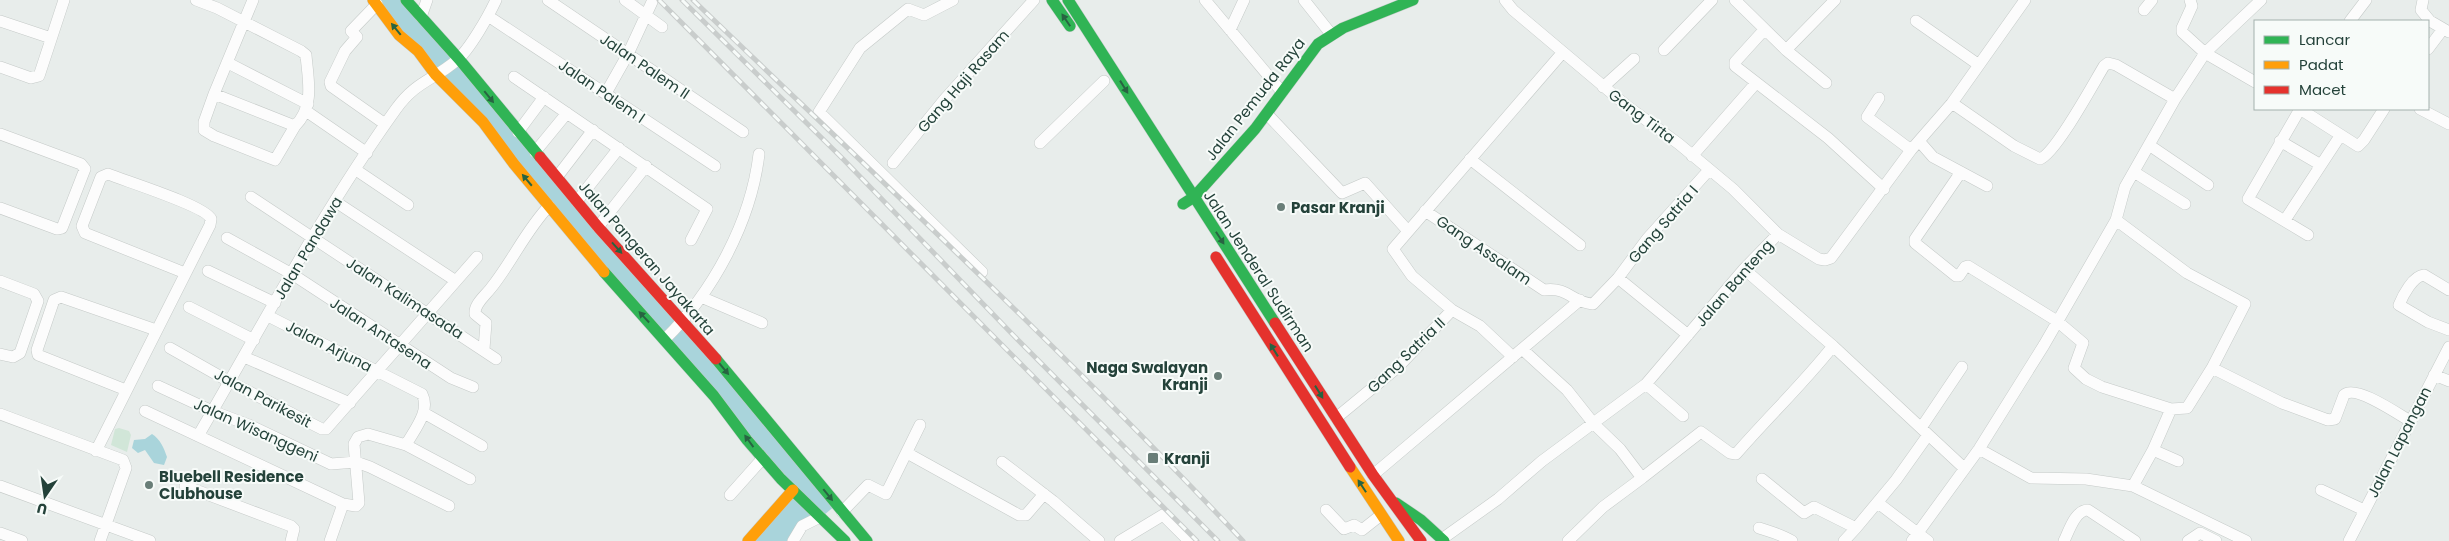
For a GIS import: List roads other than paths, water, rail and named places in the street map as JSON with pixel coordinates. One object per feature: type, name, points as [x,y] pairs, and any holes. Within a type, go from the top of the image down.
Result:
[{"type":"main road","name":"Jalan Pangeran Jayakarta","points":[[406,0],[458,59],[598,227],[682,321],[864,540]]},
{"type":"main road","points":[[1052,0],[1074,33]]},
{"type":"main road","name":"Jalan Jenderal Sudirman","points":[[1068,0],[1373,475],[1393,502],[1421,520],[1443,540]]},
{"type":"main road","name":"Jalan Pemuda Raya","points":[[1183,204],[1194,197],[1266,114],[1311,51],[1331,34],[1413,0]]},
{"type":"main road","points":[[375,2],[400,35],[418,51],[483,122],[514,164],[580,245],[665,338],[763,458],[844,541]]},
{"type":"main road","name":"Jalan Jenderal Sudirman","points":[[1212,250],[1282,363],[1399,541]]},
{"type":"main road","points":[[748,541],[793,490]]},
{"type":"main road","points":[[1393,502],[1421,541]]},
{"type":"street","points":[[0,67],[31,78],[39,76],[64,0]]},
{"type":"street","points":[[196,0],[245,22],[304,52],[310,99],[275,160],[206,132],[204,122],[214,94],[228,63],[245,22],[253,0]]},
{"type":"street","points":[[421,17],[427,0]]},
{"type":"street","points":[[458,59],[488,16],[496,0]]},
{"type":"street","name":"Jalan Palem II","points":[[548,0],[742,132]]},
{"type":"street","points":[[626,0],[662,27]]},
{"type":"street","points":[[953,0],[924,15],[908,9],[860,48],[819,112],[982,272]]},
{"type":"street","name":"Gang Haji Rasam","points":[[893,163],[950,94],[1034,0]]},
{"type":"street","points":[[1205,0],[1212,11],[1282,92]]},
{"type":"street","points":[[1230,30],[1244,0]]},
{"type":"street","points":[[1304,0],[1331,34]]},
{"type":"street","name":"Gang Tirta","points":[[1505,0],[1513,10],[1603,87],[1679,144],[1732,189],[1778,234]]},
{"type":"street","points":[[1664,50],[1712,0]]},
{"type":"street","points":[[1735,0],[1764,30],[1826,83]]},
{"type":"street","points":[[1786,50],[1836,0]]},
{"type":"street","name":"Jalan Banteng","points":[[1443,540],[1498,499],[1542,460],[1594,424],[1646,384],[1744,269],[1778,234],[1819,259],[1831,258],[1912,150],[1952,102],[2025,0]]},
{"type":"street","points":[[2144,10],[2152,0]]},
{"type":"street","points":[[1915,538],[1979,449],[2057,321],[2116,220],[2124,186],[2134,172],[2175,99],[2205,53],[2261,0]]},
{"type":"street","points":[[2351,20],[2366,0]]},
{"type":"street","points":[[2423,0],[2421,10],[2424,16],[2446,31],[2429,48]]},
{"type":"street","points":[[375,2],[351,31],[357,37],[345,51],[330,82],[331,86],[385,124]]},
{"type":"street","points":[[606,93],[628,54],[652,2]]},
{"type":"street","points":[[2193,2],[2182,32],[2205,53],[2254,81]]},
{"type":"street","name":"Jalan Palem I","points":[[488,16],[715,166]]},
{"type":"street","points":[[1916,21],[1979,65]]},
{"type":"street","points":[[0,22],[51,38]]},
{"type":"street","points":[[1764,30],[1734,64],[1828,138],[1884,189]]},
{"type":"street","points":[[1513,357],[1480,326],[1452,310],[1412,276],[1393,249],[1563,52]]},
{"type":"street","name":"Jalan Pandawa","points":[[198,436],[314,237],[385,124],[409,92],[420,82],[438,73],[458,59]]},
{"type":"street","points":[[1603,87],[1634,59]]},
{"type":"street","points":[[228,63],[307,107],[367,153]]},
{"type":"street","points":[[1952,102],[2014,146],[2040,159],[2047,156],[2057,142],[2104,66],[2108,63],[2116,65],[2175,99]]},
{"type":"street","points":[[514,77],[707,209],[692,240]]},
{"type":"street","points":[[1040,143],[1104,81]]},
{"type":"street","points":[[1692,156],[1756,83]]},
{"type":"street","points":[[214,94],[293,126]]},
{"type":"street","points":[[518,132],[544,97]]},
{"type":"street","points":[[1879,98],[1867,117],[1912,150]]},
{"type":"street","points":[[2299,110],[2248,199],[2308,235]]},
{"type":"street","points":[[2301,110],[2358,146],[2383,110]]},
{"type":"street","points":[[2422,110],[2449,124]]},
{"type":"street","points":[[535,152],[567,113]]},
{"type":"street","points":[[1266,114],[1342,193],[1366,184],[1408,231]]},
{"type":"street","points":[[556,177],[593,130]]},
{"type":"street","points":[[0,134],[81,164],[85,169],[62,228],[57,229],[0,208]]},
{"type":"street","points":[[2284,220],[2340,136]]},
{"type":"street","points":[[1919,141],[1933,157],[1986,186]]},
{"type":"street","points":[[2280,141],[2321,165]]},
{"type":"street","points":[[2149,145],[2208,185]]},
{"type":"street","points":[[577,201],[619,148]]},
{"type":"street","points":[[665,338],[682,321],[701,297],[729,250],[744,214],[757,170],[759,154]]},
{"type":"street","points":[[1470,159],[1580,245]]},
{"type":"street","points":[[598,227],[646,166]]},
{"type":"street","points":[[356,170],[408,205]]},
{"type":"street","name":"Gang Satria I","points":[[1618,278],[1647,239],[1709,170]]},
{"type":"street","points":[[1961,172],[1915,239],[1915,243],[1956,276],[1959,276],[1964,268],[1968,266],[2057,321],[2083,343],[2074,365],[2074,371],[2102,387],[2171,408],[2187,408],[2212,368],[2245,304],[2186,273],[2116,220]]},
{"type":"street","points":[[2134,172],[2185,204]]},
{"type":"street","points":[[96,451],[210,225],[211,219],[208,213],[192,205],[108,174],[103,175],[82,226],[83,231],[90,236],[185,273]]},
{"type":"street","name":"Jalan Kalimasada","points":[[251,197],[314,237],[427,314],[484,349],[496,359]]},
{"type":"street","points":[[336,202],[456,281]]},
{"type":"street","points":[[484,349],[486,323],[475,314],[476,307],[500,278],[539,217],[549,206]]},
{"type":"street","name":"Gang Assalam","points":[[1425,211],[1544,290],[1559,288],[1580,300]]},
{"type":"street","name":"Jalan Antasena","points":[[227,238],[292,274],[451,378],[473,387]]},
{"type":"street","points":[[406,445],[424,413],[425,402],[422,394],[379,371],[477,257]]},
{"type":"street","points":[[1744,269],[1833,346],[1964,468]]},
{"type":"street","points":[[208,271],[275,303]]},
{"type":"street","points":[[2449,290],[2424,275],[2420,275],[2414,280],[2399,305],[2428,322],[2449,330]]},
{"type":"street","points":[[1373,475],[1447,415],[1580,300],[1592,304],[1618,278],[1688,335]]},
{"type":"street","points":[[0,281],[34,294],[38,302],[20,353],[13,358],[0,354]]},
{"type":"street","points":[[126,390],[38,355],[37,350],[54,300],[61,297],[156,330]]},
{"type":"street","points":[[701,297],[762,323]]},
{"type":"street","points":[[189,306],[254,340]]},
{"type":"street","name":"Gang Satria II","points":[[1336,418],[1398,367],[1452,310]]},
{"type":"street","name":"Jalan Arjuna","points":[[268,316],[379,371],[350,404]]},
{"type":"street","points":[[1568,541],[1603,507],[1701,432],[1730,453],[1736,454],[1776,408],[1812,372],[1833,346]]},
{"type":"street","name":"Jalan Lapangan","points":[[2351,540],[2364,510],[2449,347]]},
{"type":"street","name":"Jalan Parikesit","points":[[170,348],[230,382],[322,429],[326,429],[350,404]]},
{"type":"street","points":[[1522,349],[1567,390],[1594,424],[1620,449],[1642,478]]},
{"type":"street","points":[[244,357],[350,404]]},
{"type":"street","points":[[1844,541],[1878,502],[1925,431],[1962,367]]},
{"type":"street","points":[[2212,368],[2282,404],[2331,421],[2337,417],[2347,392],[2365,396],[2410,421]]},
{"type":"street","points":[[2434,375],[2449,380]]},
{"type":"street","points":[[1646,384],[1683,416]]},
{"type":"street","name":"Jalan Wisanggeni","points":[[158,386],[212,411],[249,425],[330,464],[356,462]]},
{"type":"street","points":[[2378,403],[2384,392]]},
{"type":"street","points":[[2133,486],[2171,408]]},
{"type":"street","points":[[146,411],[343,504],[356,506],[359,503],[354,444],[358,437],[368,434],[406,445],[470,479]]},
{"type":"street","points":[[424,413],[482,446]]},
{"type":"street","points":[[0,414],[123,460],[125,465],[100,541]]},
{"type":"street","points":[[842,512],[868,485],[886,494],[920,425]]},
{"type":"street","points":[[1979,449],[2031,478],[2086,479],[2133,486],[2246,541]]},
{"type":"street","points":[[2152,450],[2178,461]]},
{"type":"street","points":[[907,454],[1019,515],[1026,515],[1044,494]]},
{"type":"street","points":[[730,495],[763,458]]},
{"type":"street","points":[[356,462],[449,506]]},
{"type":"street","points":[[1002,462],[1044,494],[1099,541]]},
{"type":"street","points":[[1762,479],[1804,513],[1814,507],[1856,528]]},
{"type":"street","points":[[0,486],[150,541]]},
{"type":"street","points":[[185,486],[291,526],[294,529],[291,541]]},
{"type":"street","points":[[2321,490],[2364,510]]},
{"type":"street","points":[[1878,502],[1915,538],[1928,541]]},
{"type":"street","points":[[330,541],[343,504]]},
{"type":"street","points":[[1326,510],[1344,529],[1354,524],[1362,530],[1381,515]]},
{"type":"street","points":[[2064,541],[2080,512],[2088,510],[2135,541]]},
{"type":"street","points":[[1120,541],[1163,515],[1189,541]]},
{"type":"street","points":[[793,541],[802,526],[820,517]]},
{"type":"street","points":[[1759,528],[1781,533],[1792,541]]},
{"type":"street","points":[[0,532],[22,541]]},
{"type":"street","points":[[2188,541],[2200,533],[2216,541]]},
{"type":"water","points":[[373,0],[406,0],[836,505],[793,541],[748,541],[792,490]]},
{"type":"water","points":[[152,434],[159,441],[166,454],[167,457],[164,465],[154,463],[145,450],[138,453],[132,448],[134,440],[145,439]]},
{"type":"railway","points":[[659,0],[1197,541]]},
{"type":"railway","points":[[682,0],[843,159],[1018,340],[1218,541]]},
{"type":"railway","points":[[693,0],[1040,335],[1243,541]]},
{"type":"place","name":"Pasar Kranji","points":[[1281,207]]},
{"type":"place","name":"Naga Swalayan Kranji","points":[[1218,376]]},
{"type":"place","name":"Kranji","points":[[1153,458]]},
{"type":"place","name":"Bluebell Residence Clubhouse","points":[[149,485]]}]
